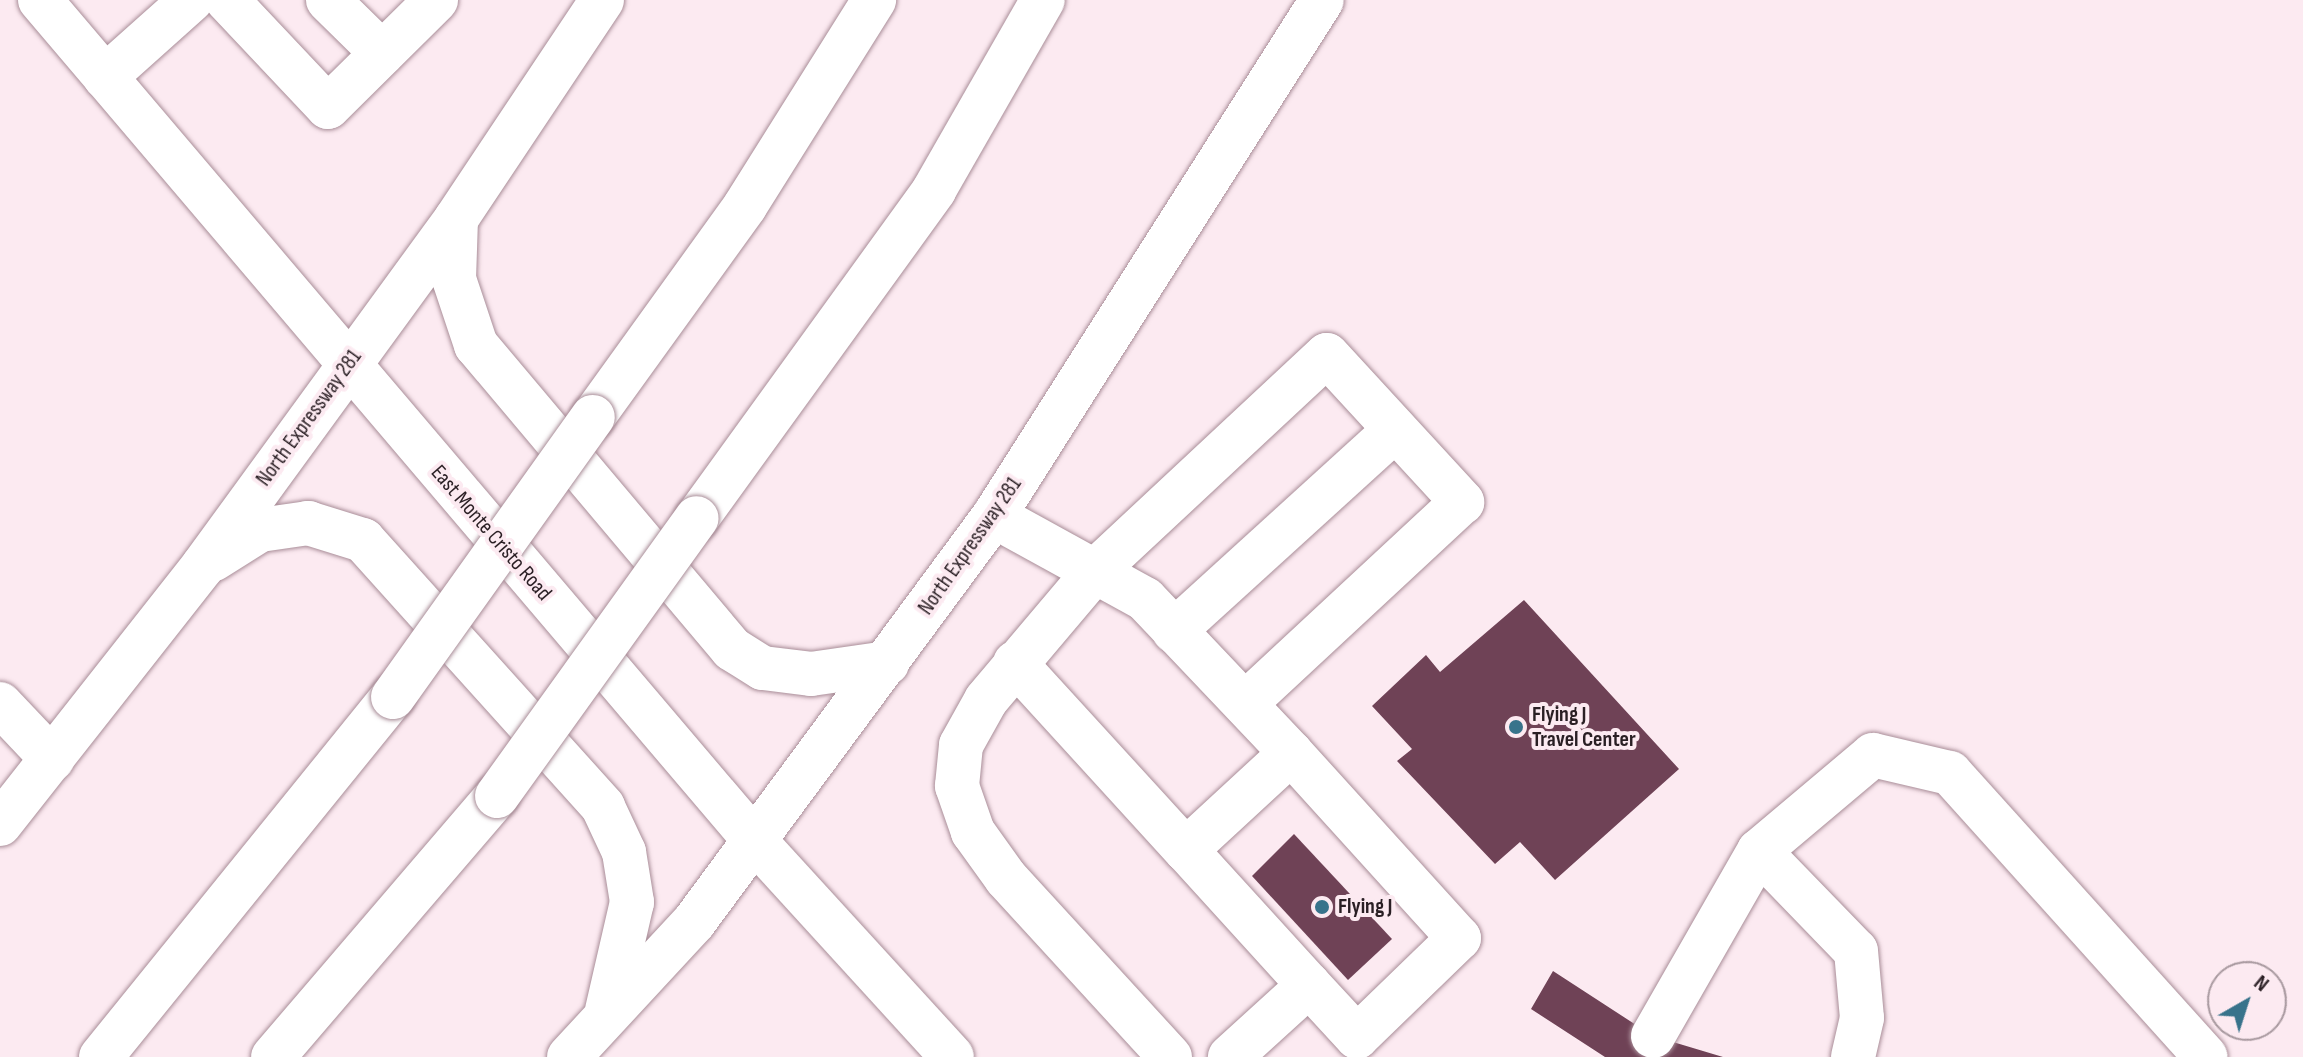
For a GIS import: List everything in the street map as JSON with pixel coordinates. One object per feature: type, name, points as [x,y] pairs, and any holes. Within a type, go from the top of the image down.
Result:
[{"type":"main road","name":"East Monte Cristo Road","points":[[40,0],[346,365],[755,841],[952,1057]]},
{"type":"main road","points":[[105,77],[191,0]]},
{"type":"main road","points":[[227,0],[328,107],[382,53],[421,5]]},
{"type":"main road","points":[[328,0],[382,53]]},
{"type":"main road","name":"North Expressway 281","points":[[0,824],[203,566],[346,365],[456,219],[602,0]]},
{"type":"main road","points":[[101,1057],[393,697],[745,206],[874,0]]},
{"type":"main road","points":[[273,1057],[497,796],[934,190],[1043,0]]},
{"type":"main road","name":"North Expressway 281","points":[[569,1057],[694,922],[994,516],[1322,0]]},
{"type":"main road","points":[[456,219],[454,279],[476,345],[732,649],[763,668],[811,674],[887,663]]},
{"type":"main road","points":[[1170,1057],[1006,878],[973,832],[957,786],[961,745],[1015,663],[1094,572],[1327,355],[1462,502],[1245,704]]},
{"type":"main road","points":[[1174,631],[1395,430]]},
{"type":"main road","points":[[994,516],[1145,599],[1291,753],[1459,938],[1357,1037],[1015,663]]},
{"type":"main road","points":[[203,566],[272,528],[308,523],[363,540],[603,807],[624,852],[632,902],[604,1020]]},
{"type":"main road","points":[[0,704],[52,759]]},
{"type":"main road","points":[[1186,850],[1291,753]]},
{"type":"main road","points":[[1653,1036],[1759,851],[1873,755],[1950,773],[2206,1057]]},
{"type":"main road","points":[[1759,851],[1856,951],[1862,1018],[1853,1057]]},
{"type":"main road","points":[[1230,1057],[1309,985]]},
{"type":"building","name":"Flying J Travel Center","points":[[1524,600],[1679,769],[1555,880],[1520,842],[1495,864],[1397,761],[1412,749],[1372,706],[1426,655],[1440,672]]},
{"type":"building","name":"Flying J","points":[[1294,834],[1392,939],[1348,980],[1252,876]]},
{"type":"building","points":[[1553,971],[1653,1036],[1723,1057],[1605,1057],[1531,1009]]},
{"type":"place","name":"Flying J Travel Center","points":[[1516,727]]},
{"type":"place","name":"Flying J","points":[[1322,907]]}]
